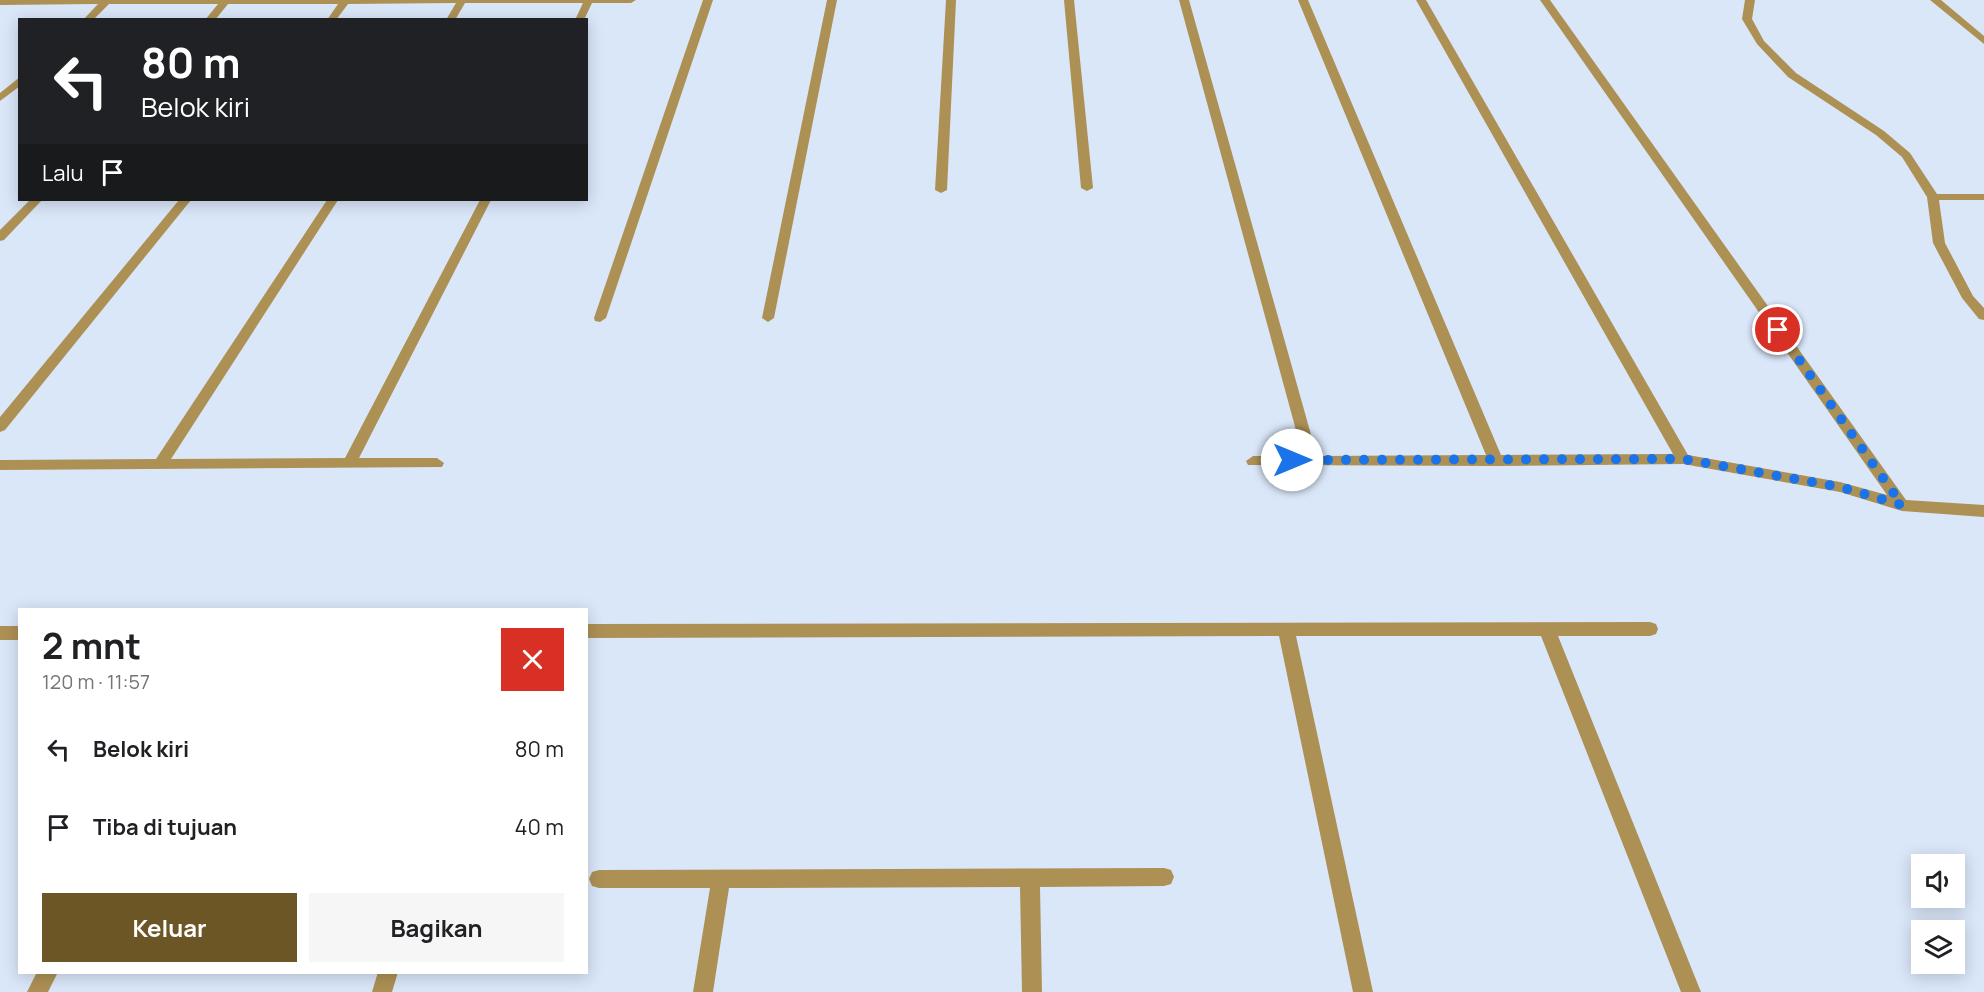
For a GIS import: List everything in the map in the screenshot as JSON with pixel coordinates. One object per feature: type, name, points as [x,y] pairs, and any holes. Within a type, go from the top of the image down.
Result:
[{"type":"street","points":[[580,18],[589,0]]},
{"type":"street","points":[[0,2],[631,0]]},
{"type":"street","points":[[600,318],[708,0]]},
{"type":"street","points":[[768,318],[832,0]]},
{"type":"street","points":[[941,190],[951,0]]},
{"type":"street","points":[[1069,0],[1088,188]]},
{"type":"street","points":[[1184,0],[1311,460]]},
{"type":"street","points":[[1303,0],[1496,461]]},
{"type":"street","points":[[1421,0],[1683,459]]},
{"type":"street","points":[[1545,0],[1902,505]]},
{"type":"street","points":[[1750,0],[1747,19],[1760,42],[1792,75],[1880,133],[1906,155],[1933,197],[1939,243],[1968,298],[1984,316]]},
{"type":"street","points":[[1935,0],[1984,41]]},
{"type":"street","points":[[89,18],[107,1]]},
{"type":"street","points":[[332,18],[345,1]]},
{"type":"street","points":[[451,18],[462,1]]},
{"type":"street","points":[[211,18],[226,2]]},
{"type":"street","points":[[0,98],[18,82]]},
{"type":"street","points":[[1933,197],[1984,197]]},
{"type":"street","points":[[0,237],[35,201]]},
{"type":"street","points":[[0,427],[183,201]]},
{"type":"street","points":[[160,464],[331,201]]},
{"type":"street","points":[[349,464],[485,201]]},
{"type":"street","points":[[1253,461],[1683,459],[1840,487],[1902,505],[1984,511]]},
{"type":"street","points":[[0,465],[437,463]]},
{"type":"street","points":[[588,631],[1650,629]]},
{"type":"street","points":[[1286,630],[1363,992]]},
{"type":"street","points":[[1547,630],[1691,992]]},
{"type":"street","points":[[0,633],[18,633]]},
{"type":"street","points":[[599,879],[1164,877]]},
{"type":"street","points":[[1030,878],[1032,992]]},
{"type":"street","points":[[704,992],[721,879]]},
{"type":"street","points":[[37,992],[47,974]]},
{"type":"street","points":[[382,992],[387,974]]},
{"type":"route","points":[[1292,460],[1683,459],[1840,487],[1902,505],[1778,330]]}]
